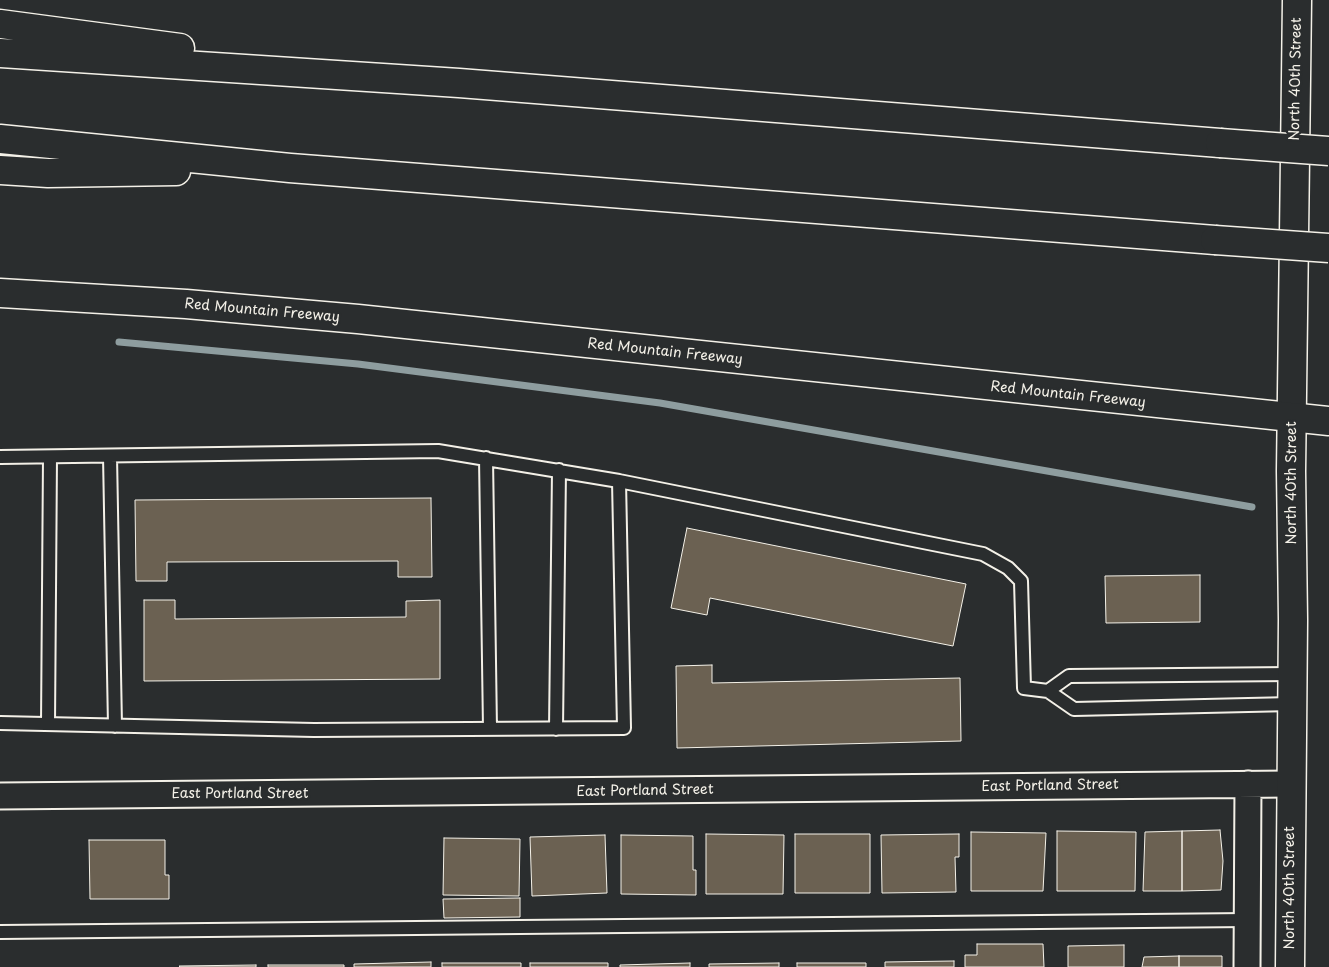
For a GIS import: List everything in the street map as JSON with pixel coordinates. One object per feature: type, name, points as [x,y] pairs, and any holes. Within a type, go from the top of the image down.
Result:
[{"type":"main road","name":"North 40th Street","points":[[1290,967],[1292,418],[1297,0]]},
{"type":"main road","points":[[0,24],[459,84]]},
{"type":"main road","points":[[0,53],[459,84],[1329,151]]},
{"type":"main road","points":[[0,139],[290,168],[1329,248]]},
{"type":"main road","points":[[0,170],[48,173],[290,168]]},
{"type":"main road","name":"Red Mountain Freeway","points":[[0,293],[195,304],[349,318],[1329,421]]},
{"type":"street","points":[[1247,967],[1248,784]]},
{"type":"street","name":"East Portland Street","points":[[0,796],[1291,784]]},
{"type":"lane","points":[[0,457],[438,452],[486,458],[619,481],[983,554],[1008,568],[1021,581],[1024,688],[1048,691],[1074,709],[1292,704]]},
{"type":"lane","points":[[110,456],[114,726]]},
{"type":"lane","points":[[48,724],[50,457]]},
{"type":"lane","points":[[486,458],[490,729]]},
{"type":"lane","points":[[556,729],[559,470]]},
{"type":"lane","points":[[0,723],[314,730],[624,728],[619,481]]},
{"type":"lane","points":[[1048,691],[1069,676],[1292,674]]},
{"type":"lane","points":[[0,932],[1248,920]]},
{"type":"building","points":[[431,498],[432,577],[398,577],[398,561],[167,562],[167,581],[136,581],[135,500]]},
{"type":"building","points":[[687,528],[966,584],[953,646],[710,598],[707,615],[671,608]]},
{"type":"building","points":[[1200,575],[1200,622],[1106,623],[1105,576]]},
{"type":"building","points":[[144,600],[175,600],[175,619],[406,617],[406,601],[440,600],[440,679],[144,681]]},
{"type":"building","points":[[712,665],[712,683],[960,678],[961,741],[677,748],[676,666]]},
{"type":"building","points":[[1220,830],[1223,861],[1221,890],[1182,891],[1182,831]]},
{"type":"building","points":[[1057,831],[1136,832],[1135,891],[1057,891]]},
{"type":"building","points":[[1182,831],[1182,891],[1143,891],[1145,832]]},
{"type":"building","points":[[971,832],[1046,833],[1043,891],[971,891]]},
{"type":"building","points":[[706,834],[784,835],[783,894],[706,894]]},
{"type":"building","points":[[795,834],[870,834],[870,893],[795,893]]},
{"type":"building","points":[[959,834],[959,857],[955,857],[956,892],[882,893],[881,835]]},
{"type":"building","points":[[605,835],[607,893],[532,896],[530,837]]},
{"type":"building","points":[[621,835],[693,836],[693,870],[696,870],[696,895],[621,894]]},
{"type":"building","points":[[444,838],[520,839],[519,896],[443,895]]},
{"type":"building","points":[[89,840],[165,840],[165,875],[169,875],[169,899],[90,899]]},
{"type":"building","points":[[520,898],[520,917],[444,918],[443,899]]},
{"type":"building","points":[[977,944],[1043,944],[1044,967],[965,967],[965,955],[977,955]]},
{"type":"building","points":[[1124,945],[1124,967],[1068,967],[1068,946]]},
{"type":"building","points":[[1179,956],[1222,956],[1222,967],[1179,967]]},
{"type":"building","points":[[1179,956],[1179,967],[1142,967],[1144,957]]},
{"type":"building","points":[[954,961],[954,967],[885,967],[885,962]]},
{"type":"building","points":[[431,962],[431,967],[354,967],[354,964]]},
{"type":"building","points":[[442,963],[521,963],[521,967],[442,967]]},
{"type":"building","points":[[530,963],[608,963],[608,967],[530,967]]},
{"type":"building","points":[[690,963],[690,967],[620,967],[620,965]]},
{"type":"building","points":[[779,963],[779,967],[709,967],[709,964]]},
{"type":"building","points":[[797,963],[866,963],[866,967],[797,967]]},
{"type":"building","points":[[256,965],[256,967],[179,966]]},
{"type":"building","points":[[268,965],[344,965],[344,967],[268,967]]},
{"type":"waterway","points":[[119,342],[358,364],[660,403],[1252,507]]}]
